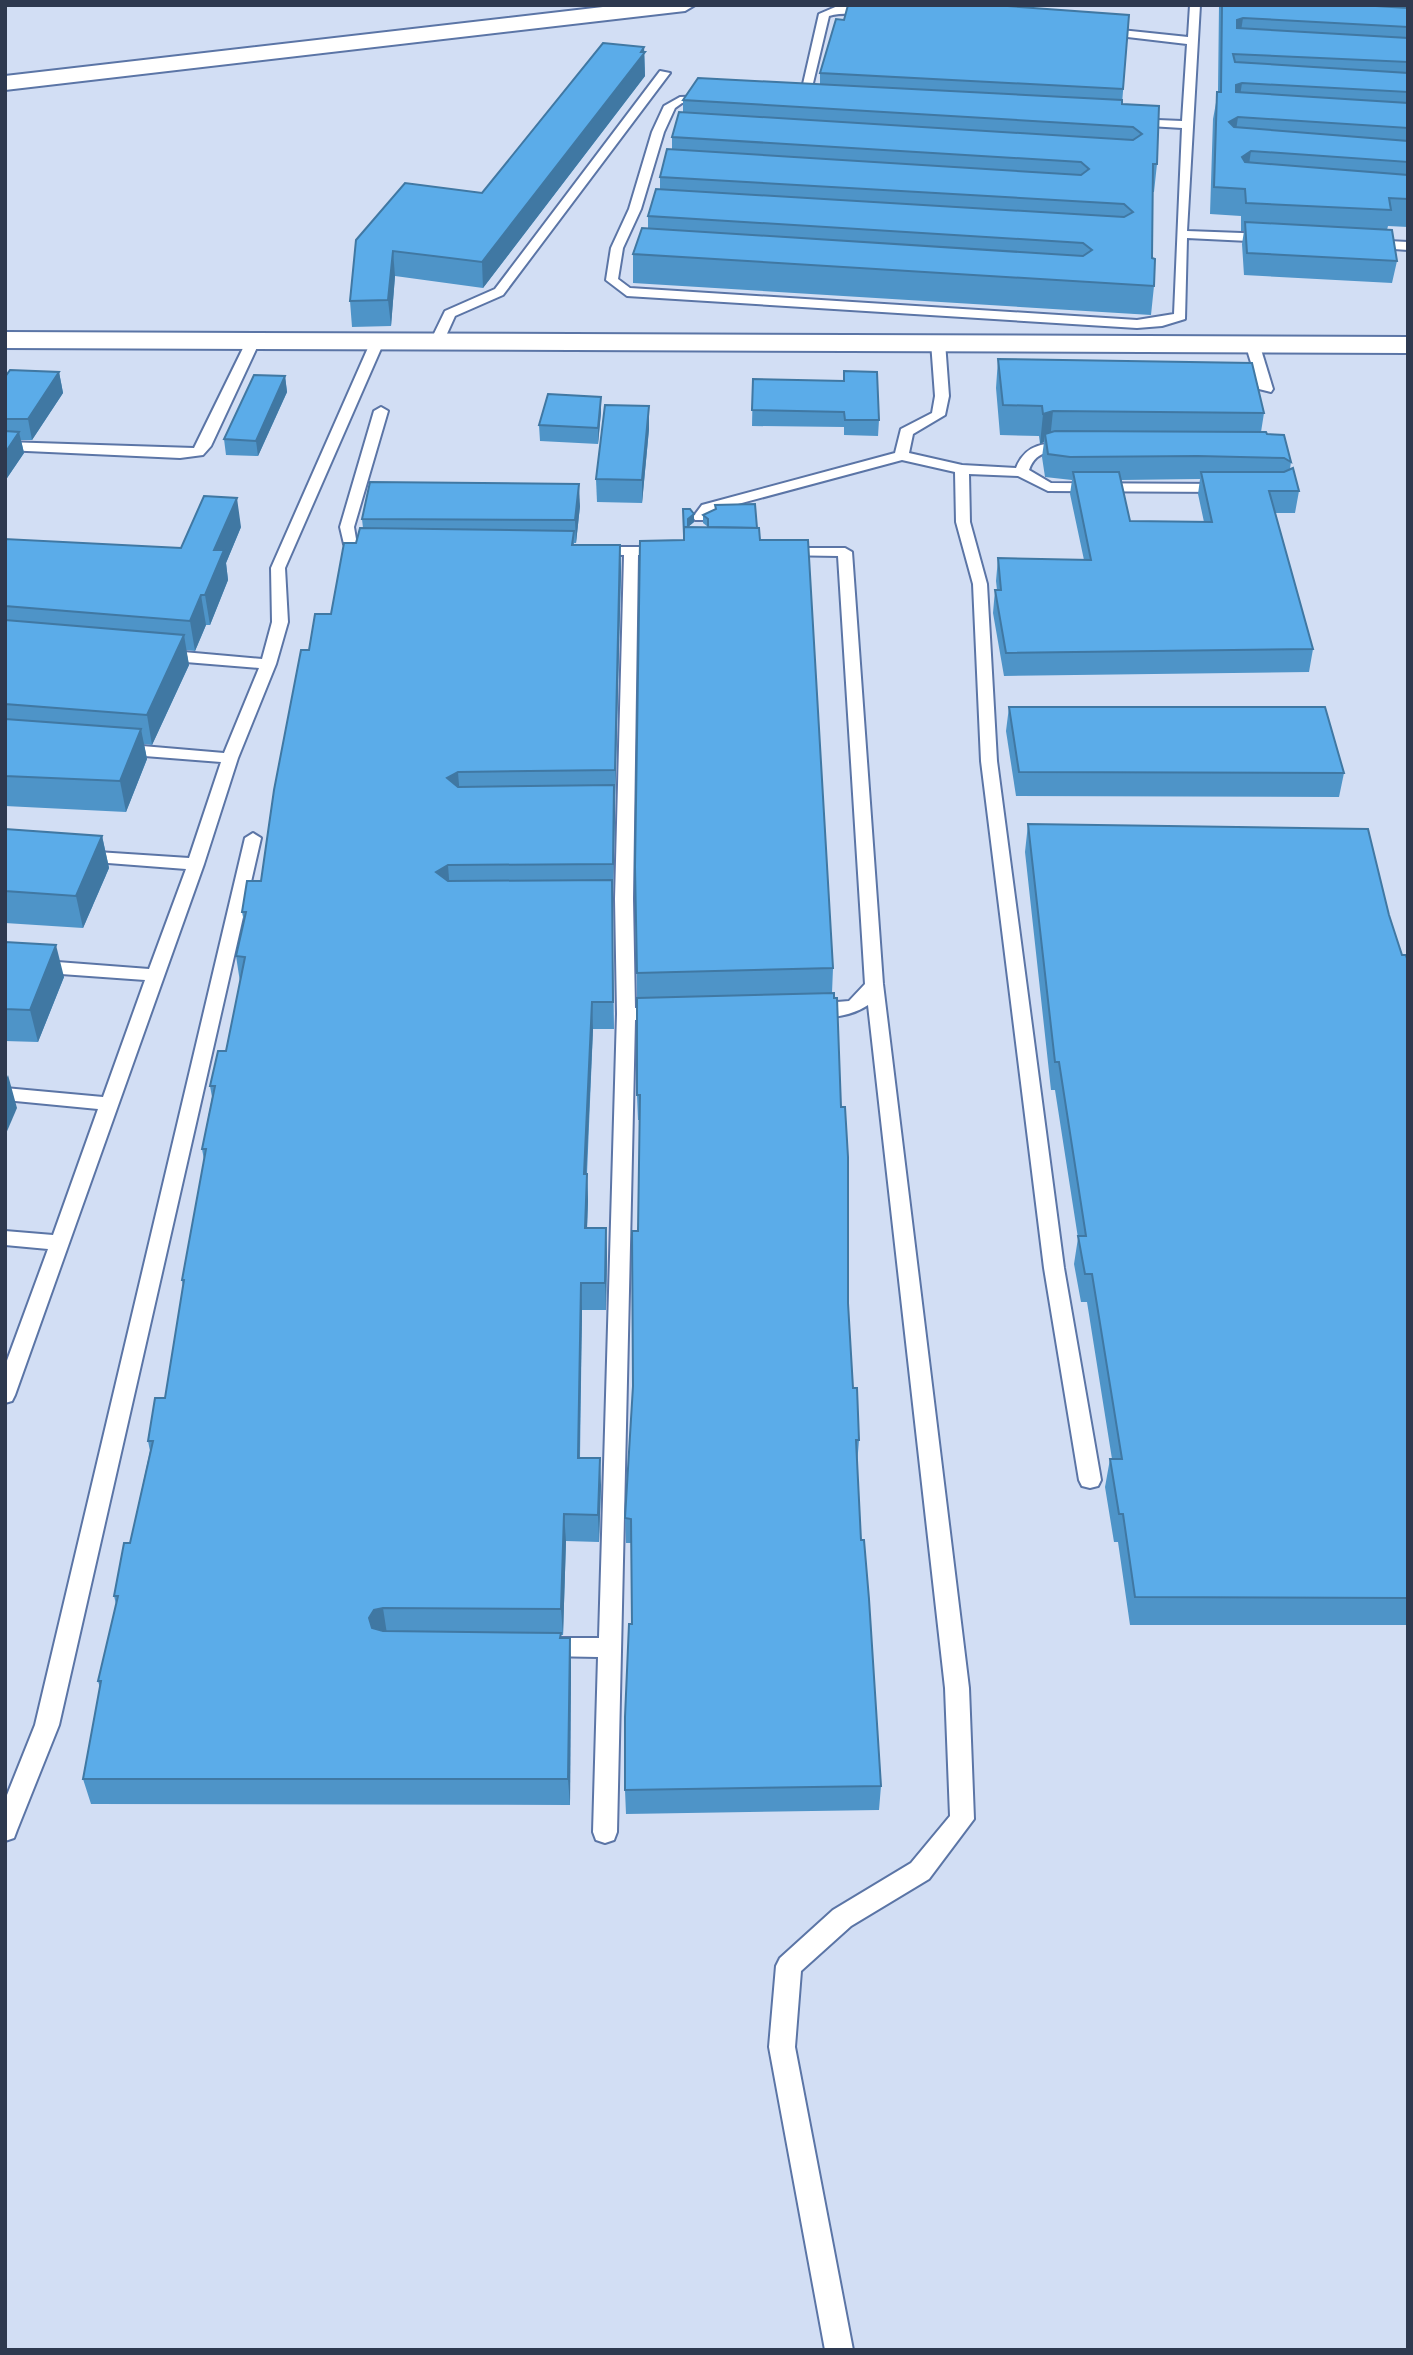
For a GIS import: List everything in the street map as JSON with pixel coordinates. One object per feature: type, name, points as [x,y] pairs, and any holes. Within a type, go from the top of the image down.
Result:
[{"type":"street","points":[[5,83],[261,55],[446,29],[685,5]]},
{"type":"street","points":[[5,340],[376,344],[938,342],[1408,345]]},
{"type":"lane","points":[[725,100],[680,100],[670,106],[657,132],[624,248],[612,280],[627,292],[1137,324],[1162,322],[1180,316],[1181,234],[1195,5]]},
{"type":"lane","points":[[816,105],[795,104],[824,14],[842,8],[881,10]]},
{"type":"lane","points":[[1088,30],[1191,41]]},
{"type":"lane","points":[[436,344],[450,313],[499,292],[664,73]]},
{"type":"lane","points":[[1119,122],[1188,125]]},
{"type":"lane","points":[[657,132],[671,133]]},
{"type":"lane","points":[[645,169],[659,170]]},
{"type":"lane","points":[[635,209],[649,210]]},
{"type":"lane","points":[[1181,234],[1287,239]]},
{"type":"lane","points":[[1354,243],[1408,246]]},
{"type":"lane","points":[[902,456],[906,432],[938,415],[942,396],[938,342]]},
{"type":"lane","points":[[5,446],[180,454],[198,452],[204,446],[252,343]]},
{"type":"lane","points":[[5,1395],[196,864],[230,758],[268,664],[280,622],[278,568],[376,344]]},
{"type":"lane","points":[[1252,344],[1265,389]]},
{"type":"lane","points":[[381,411],[347,527],[349,541],[360,548],[387,549]]},
{"type":"lane","points":[[1021,472],[1026,456],[1032,451],[1050,447],[1090,447]]},
{"type":"lane","points":[[700,517],[707,508],[902,456],[961,469],[1021,472],[1048,487],[1239,488]]},
{"type":"lane","points":[[961,469],[963,522],[980,584],[989,761],[1030,1055],[1054,1268],[1090,1480]]},
{"type":"lane","points":[[577,551],[685,552]]},
{"type":"lane","points":[[605,1832],[626,1014],[617,899],[631,551]]},
{"type":"lane","points":[[765,552],[845,552],[874,984],[957,1688],[962,1819],[920,1871],[842,1918],[789,1966],[782,2047],[839,2350]]},
{"type":"lane","points":[[143,654],[268,664]]},
{"type":"lane","points":[[98,748],[230,758]]},
{"type":"lane","points":[[5,1830],[47,1725],[253,838]]},
{"type":"lane","points":[[60,854],[196,864]]},
{"type":"lane","points":[[5,964],[156,975]]},
{"type":"lane","points":[[797,1010],[852,1009],[864,1001],[874,984]]},
{"type":"lane","points":[[626,1014],[679,1013]]},
{"type":"lane","points":[[5,1094],[110,1104]]},
{"type":"lane","points":[[5,1238],[60,1243]]},
{"type":"lane","points":[[527,1647],[611,1648]]},
{"type":"building","points":[[848,5],[994,5],[1129,15],[1123,89],[820,73],[836,19],[844,20]]},
{"type":"building","points":[[1222,5],[1360,5],[1408,8],[1408,27],[1243,18],[1237,20],[1237,28],[1408,38],[1408,62],[1233,54],[1235,62],[1408,73],[1408,92],[1242,83],[1236,85],[1236,92],[1408,103],[1408,128],[1238,117],[1229,122],[1234,127],[1408,141],[1408,162],[1251,151],[1242,157],[1245,162],[1408,175],[1408,199],[1389,198],[1391,210],[1246,203],[1245,189],[1214,187],[1217,92],[1221,92]]},
{"type":"building","points":[[603,43],[644,47],[641,52],[645,52],[482,262],[393,251],[388,300],[350,301],[356,240],[405,183],[482,193]]},
{"type":"building","points":[[698,78],[1122,100],[1122,104],[1159,106],[1157,164],[1153,164],[1154,286],[633,254],[642,228],[1083,256],[1092,250],[1083,243],[648,216],[656,189],[1124,217],[1133,212],[1124,204],[660,177],[667,149],[1081,175],[1089,169],[1081,162],[672,137],[679,112],[1133,140],[1142,134],[1133,127],[683,100]]},
{"type":"building","points":[[1245,222],[1392,230],[1397,261],[1247,253]]},
{"type":"building","points":[[998,359],[1252,363],[1264,413],[1053,411],[1043,414],[1042,406],[1003,405]]},
{"type":"building","points":[[10,370],[59,372],[28,419],[5,419],[5,377]]},
{"type":"building","points":[[844,371],[877,372],[879,420],[845,420],[844,412],[752,410],[753,379],[844,381]]},
{"type":"building","points":[[254,375],[285,376],[256,441],[224,439]]},
{"type":"building","points":[[548,394],[601,397],[598,428],[539,425]]},
{"type":"building","points":[[605,405],[649,406],[642,480],[596,479]]},
{"type":"building","points":[[5,431],[19,432],[5,453]]},
{"type":"building","points":[[1055,431],[1266,432],[1284,435],[1291,462],[1284,458],[1070,457],[1048,454],[1045,434]]},
{"type":"building","points":[[1293,468],[1299,491],[1269,491],[1313,649],[1006,653],[995,590],[1001,590],[998,558],[1091,560],[1073,472],[1119,472],[1130,521],[1212,522],[1201,472],[1284,472]]},
{"type":"building","points":[[370,482],[579,484],[575,520],[362,519]]},
{"type":"building","points":[[204,496],[237,498],[214,550],[224,550],[205,595],[201,595],[190,621],[5,606],[5,539],[181,548]]},
{"type":"building","points":[[755,504],[757,528],[708,527],[708,519],[703,515],[716,509],[715,505]]},
{"type":"building","points":[[683,509],[690,509],[694,514],[688,519],[688,527],[684,527],[684,535]]},
{"type":"building","points":[[684,527],[759,528],[760,540],[808,540],[833,968],[637,973],[635,867],[640,541],[684,540]]},
{"type":"building","points":[[360,528],[574,531],[572,545],[620,545],[615,770],[458,772],[447,778],[458,787],[614,785],[613,864],[448,865],[436,872],[448,881],[612,880],[613,1002],[592,1002],[584,1174],[587,1174],[585,1228],[606,1228],[605,1283],[581,1283],[578,1458],[600,1458],[598,1515],[564,1514],[561,1609],[383,1608],[374,1610],[369,1618],[372,1628],[383,1631],[561,1633],[560,1638],[570,1638],[568,1779],[83,1779],[101,1681],[98,1681],[118,1596],[114,1596],[124,1543],[130,1543],[153,1441],[148,1441],[155,1398],[165,1398],[182,1280],[206,1149],[202,1149],[215,1086],[210,1086],[218,1051],[226,1051],[245,957],[236,956],[246,912],[242,912],[247,881],[261,881],[274,790],[301,650],[309,650],[315,614],[331,614],[344,543],[356,543]]},
{"type":"building","points":[[5,620],[184,635],[147,715],[5,704]]},
{"type":"building","points":[[1009,707],[1325,707],[1344,773],[1019,772]]},
{"type":"building","points":[[5,719],[141,729],[120,781],[5,776]]},
{"type":"building","points":[[1028,824],[1368,829],[1389,915],[1402,955],[1406,955],[1408,962],[1408,1598],[1135,1597],[1123,1514],[1119,1514],[1110,1459],[1122,1459],[1092,1274],[1085,1274],[1078,1236],[1086,1236],[1059,1062],[1055,1062]]},
{"type":"building","points":[[5,829],[102,836],[76,896],[5,891]]},
{"type":"building","points":[[5,942],[56,945],[30,1010],[5,1009]]},
{"type":"building","points":[[834,993],[834,998],[837,998],[841,1107],[845,1107],[848,1157],[848,1303],[853,1388],[857,1388],[859,1440],[856,1440],[861,1540],[864,1540],[869,1599],[881,1786],[625,1790],[625,1717],[629,1624],[632,1624],[631,1519],[625,1518],[633,1386],[632,1231],[638,1231],[640,1095],[637,1095],[637,998]]}]
